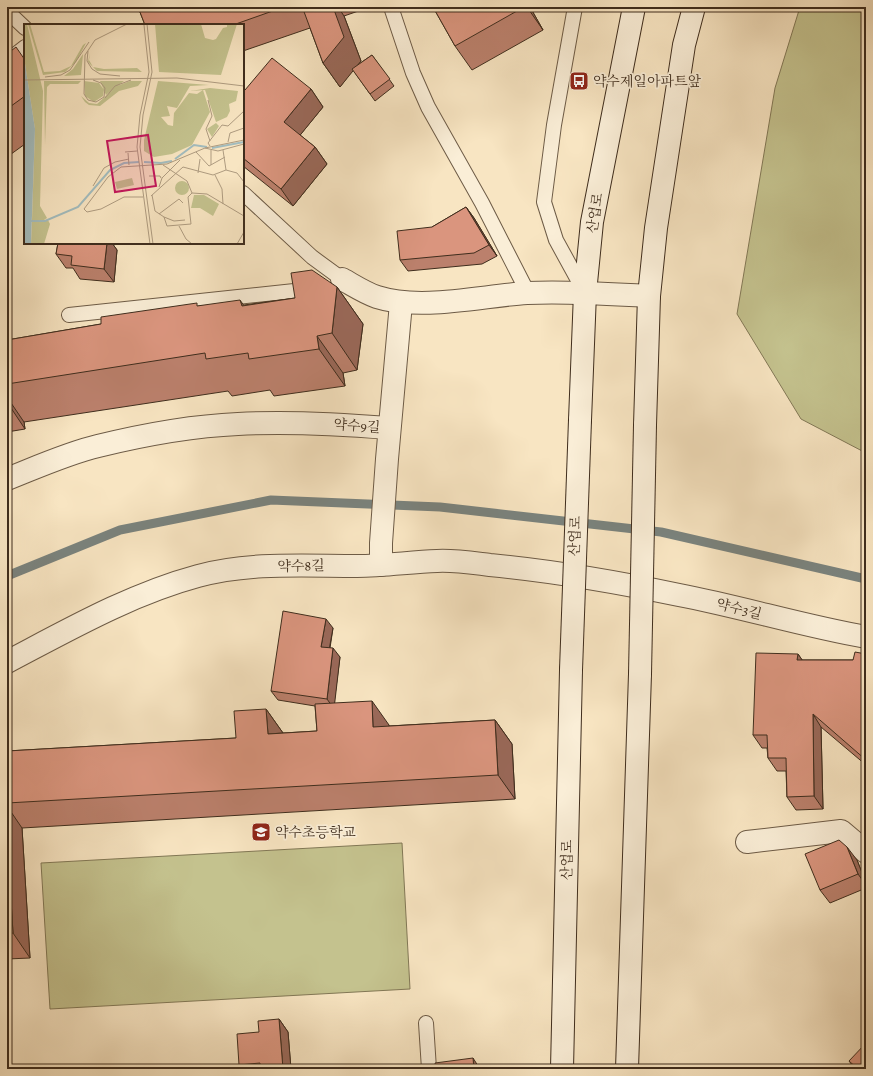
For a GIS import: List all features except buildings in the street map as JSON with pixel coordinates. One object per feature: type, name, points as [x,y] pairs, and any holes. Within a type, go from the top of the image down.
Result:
[{"type":"main road","name":"산업로","points":[[562,1069],[571,670],[585,293],[592,222],[634,7]]},
{"type":"main road","points":[[627,1069],[640,674],[649,296],[656,228],[684,45],[694,7]]},
{"type":"main road","points":[[342,279],[375,296],[401,303],[437,302],[528,293],[585,293],[649,296]]},
{"type":"main road","name":"약수9길","points":[[7,479],[96,446],[137,437],[186,430],[237,424],[284,423],[332,424],[389,428],[401,303]]},
{"type":"main road","points":[[381,565],[381,543],[389,428]]},
{"type":"main road","name":"약수8길","points":[[7,662],[117,607],[160,589],[199,576],[246,568],[303,565],[358,566],[439,561],[476,563],[612,582]]},
{"type":"main road","name":"약수3길","points":[[612,582],[680,595],[829,631],[866,637]]},
{"type":"main road","points":[[746,842],[840,831],[866,852]]},
{"type":"lane","points":[[391,7],[413,73],[428,107],[482,203],[528,293]]},
{"type":"lane","points":[[575,7],[554,125],[544,202],[556,240],[585,293]]},
{"type":"lane","points":[[7,11],[24,27]]},
{"type":"lane","points":[[7,61],[24,48]]},
{"type":"lane","points":[[244,194],[312,257],[342,279]]},
{"type":"lane","points":[[69,315],[316,289],[342,279]]},
{"type":"lane","points":[[426,1023],[429,1069]]},
{"type":"shaded area","points":[[800,7],[866,7],[866,453],[801,419],[737,314],[775,88]]},
{"type":"shaded area","points":[[402,843],[410,989],[50,1009],[41,863]]},
{"type":"waterway","points":[[7,576],[120,530],[271,500],[440,507],[661,532],[866,579]]},
{"type":"place","name":"약수제일아파트앞","points":[[579,81]]},
{"type":"place","name":"약수초등학교","points":[[261,832]]}]
